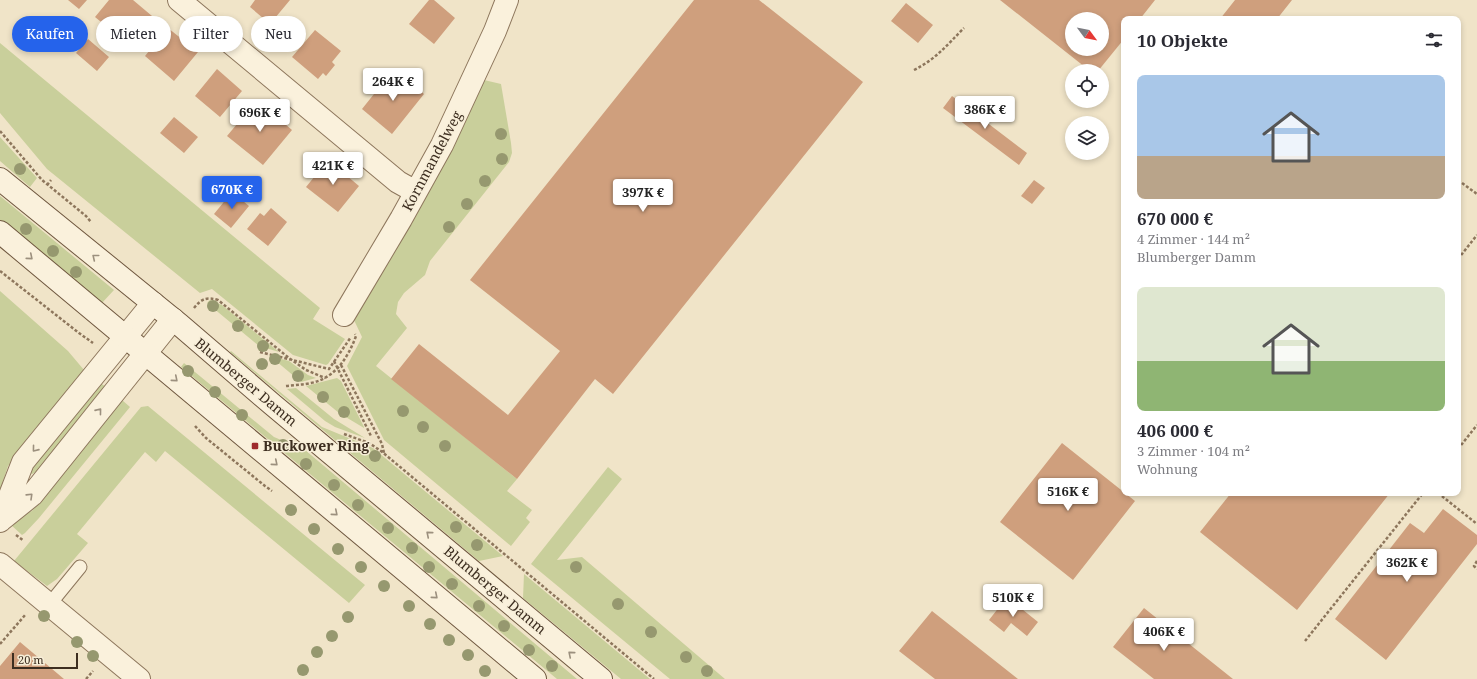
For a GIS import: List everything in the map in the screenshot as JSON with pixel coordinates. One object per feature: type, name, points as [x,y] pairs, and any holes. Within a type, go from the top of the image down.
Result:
[{"type":"main road","points":[[179,0],[398,182],[416,192]]},
{"type":"main road","name":"Kornmandelweg","points":[[344,315],[442,145],[495,31],[507,0]]},
{"type":"main road","name":"Blumberger Damm","points":[[0,179],[173,319],[273,405],[601,679]]},
{"type":"main road","points":[[0,232],[535,679]]},
{"type":"main road","points":[[0,521],[23,462],[153,303]]},
{"type":"main road","points":[[0,521],[32,495],[173,319]]},
{"type":"main road","points":[[0,564],[138,679]]},
{"type":"lane","points":[[45,601],[80,567]]},
{"type":"path","points":[[914,70],[928,63],[964,28]]},
{"type":"path","points":[[0,131],[42,180],[86,216],[95,227]]},
{"type":"path","points":[[1461,182],[1477,194]]},
{"type":"path","points":[[1461,255],[1477,235]]},
{"type":"path","points":[[0,271],[79,334]]},
{"type":"path","points":[[192,310],[199,302],[209,298],[218,300],[290,359],[306,370],[325,378]]},
{"type":"path","points":[[281,387],[310,384],[333,374],[353,345],[356,336],[344,315]]},
{"type":"path","points":[[260,352],[329,369],[351,337]]},
{"type":"path","points":[[334,361],[370,436]]},
{"type":"path","points":[[341,364],[382,444],[385,454]]},
{"type":"path","points":[[1461,445],[1477,425]]},
{"type":"path","points":[[206,438],[267,488],[278,493]]},
{"type":"path","points":[[369,443],[385,454],[654,679]]},
{"type":"path","points":[[1306,641],[1421,496]]},
{"type":"path","points":[[1442,496],[1477,524]]},
{"type":"path","points":[[1477,561],[1474,566],[1477,569]]},
{"type":"path","points":[[0,644],[45,601]]},
{"type":"path","points":[[86,679],[91,673]]},
{"type":"green space","points":[[0,43],[320,308],[313,319],[345,339],[328,364],[326,365],[293,355],[212,289],[200,293],[47,169],[0,113]]},
{"type":"green space","points":[[484,80],[501,84],[511,143],[512,153],[509,162],[430,261],[425,275],[404,293],[398,302],[396,314],[407,328],[376,366],[517,479],[507,491],[532,510],[526,518],[530,522],[511,546],[384,440],[347,366],[362,337],[354,320]]},
{"type":"green space","points":[[0,137],[37,178],[30,187],[0,161]]},
{"type":"green space","points":[[0,196],[114,290],[101,304],[0,220]]},
{"type":"green space","points":[[0,291],[68,351],[84,370],[8,466],[0,490]]},
{"type":"green space","points":[[210,300],[222,305],[279,352],[259,346],[207,303]]},
{"type":"green space","points":[[231,351],[322,427],[373,448],[503,556],[479,561],[230,352]]},
{"type":"green space","points":[[270,356],[289,361],[308,375],[316,378],[301,382]]},
{"type":"green space","points":[[184,363],[274,437],[305,450],[577,679],[557,679],[181,367]]},
{"type":"green space","points":[[337,378],[341,381],[364,428],[339,413],[306,386]]},
{"type":"green space","points":[[99,382],[106,387],[36,472],[32,474],[29,473],[30,466]]},
{"type":"green space","points":[[296,388],[334,419],[365,438],[335,427],[325,421],[287,389]]},
{"type":"green space","points":[[122,400],[130,407],[39,518],[22,535],[10,524],[21,515],[32,511]]},
{"type":"green space","points":[[148,406],[365,585],[349,603],[165,451],[156,462],[145,452],[77,534],[88,543],[57,579],[47,586],[14,561],[141,407]]},
{"type":"green space","points":[[608,467],[622,479],[557,560],[582,557],[725,679],[670,679],[531,564]]},
{"type":"green space","points":[[524,574],[650,679],[621,679],[523,598]]},
{"type":"building","points":[[68,0],[87,0],[79,9]]},
{"type":"building","points":[[109,0],[133,0],[152,16],[96,16],[96,18],[95,17]]},
{"type":"building","points":[[255,0],[290,0],[277,16],[261,16],[250,7]]},
{"type":"building","points":[[429,0],[434,0],[455,18],[434,44],[409,24]]},
{"type":"building","points":[[694,0],[759,0],[863,82],[613,394],[595,379],[517,479],[391,379],[419,344],[508,415],[560,351],[470,280]]},
{"type":"building","points":[[1000,0],[1155,0],[1142,16],[1121,16],[1121,43],[1104,64],[1081,64],[1071,56],[1109,56],[1109,12],[1065,12],[1065,51]]},
{"type":"building","points":[[1235,0],[1292,0],[1279,16],[1222,16]]},
{"type":"building","points":[[906,3],[933,25],[918,43],[891,21]]},
{"type":"building","points":[[171,30],[179,37],[179,52],[198,52],[174,81],[145,56],[148,52],[171,52]]},
{"type":"building","points":[[315,30],[341,51],[332,62],[335,65],[326,76],[323,73],[318,79],[292,57],[296,52],[306,52],[306,41]]},
{"type":"building","points":[[88,39],[96,46],[96,52],[103,52],[109,57],[97,71],[76,53],[88,52]]},
{"type":"building","points":[[217,69],[242,91],[220,117],[195,96]]},
{"type":"building","points":[[394,69],[424,94],[392,134],[362,109]]},
{"type":"building","points":[[952,96],[1027,153],[1019,165],[943,108]]},
{"type":"building","points":[[257,100],[292,130],[263,165],[227,136]]},
{"type":"building","points":[[174,117],[198,137],[184,153],[160,133]]},
{"type":"building","points":[[328,160],[359,186],[338,212],[306,187]]},
{"type":"building","points":[[1034,180],[1045,188],[1032,204],[1021,196]]},
{"type":"building","points":[[232,192],[249,206],[231,228],[214,214]]},
{"type":"building","points":[[271,208],[287,222],[268,246],[247,229],[260,213],[264,216]]},
{"type":"building","points":[[1062,443],[1121,490],[1121,496],[1129,496],[1135,501],[1073,580],[1000,522]]},
{"type":"building","points":[[1229,496],[1388,496],[1297,610],[1200,532]]},
{"type":"building","points":[[1443,509],[1477,535],[1477,544],[1386,660],[1335,619],[1410,523],[1424,533]]},
{"type":"building","points":[[1007,597],[1038,622],[1027,636],[1011,623],[1004,632],[989,620]]},
{"type":"building","points":[[1144,608],[1233,679],[1154,679],[1113,647]]},
{"type":"building","points":[[932,611],[1018,679],[935,679],[899,651]]},
{"type":"building","points":[[20,642],[64,679],[0,679],[0,666]]},
{"type":"place","name":"Buckower Ring","points":[[255,446]]}]
